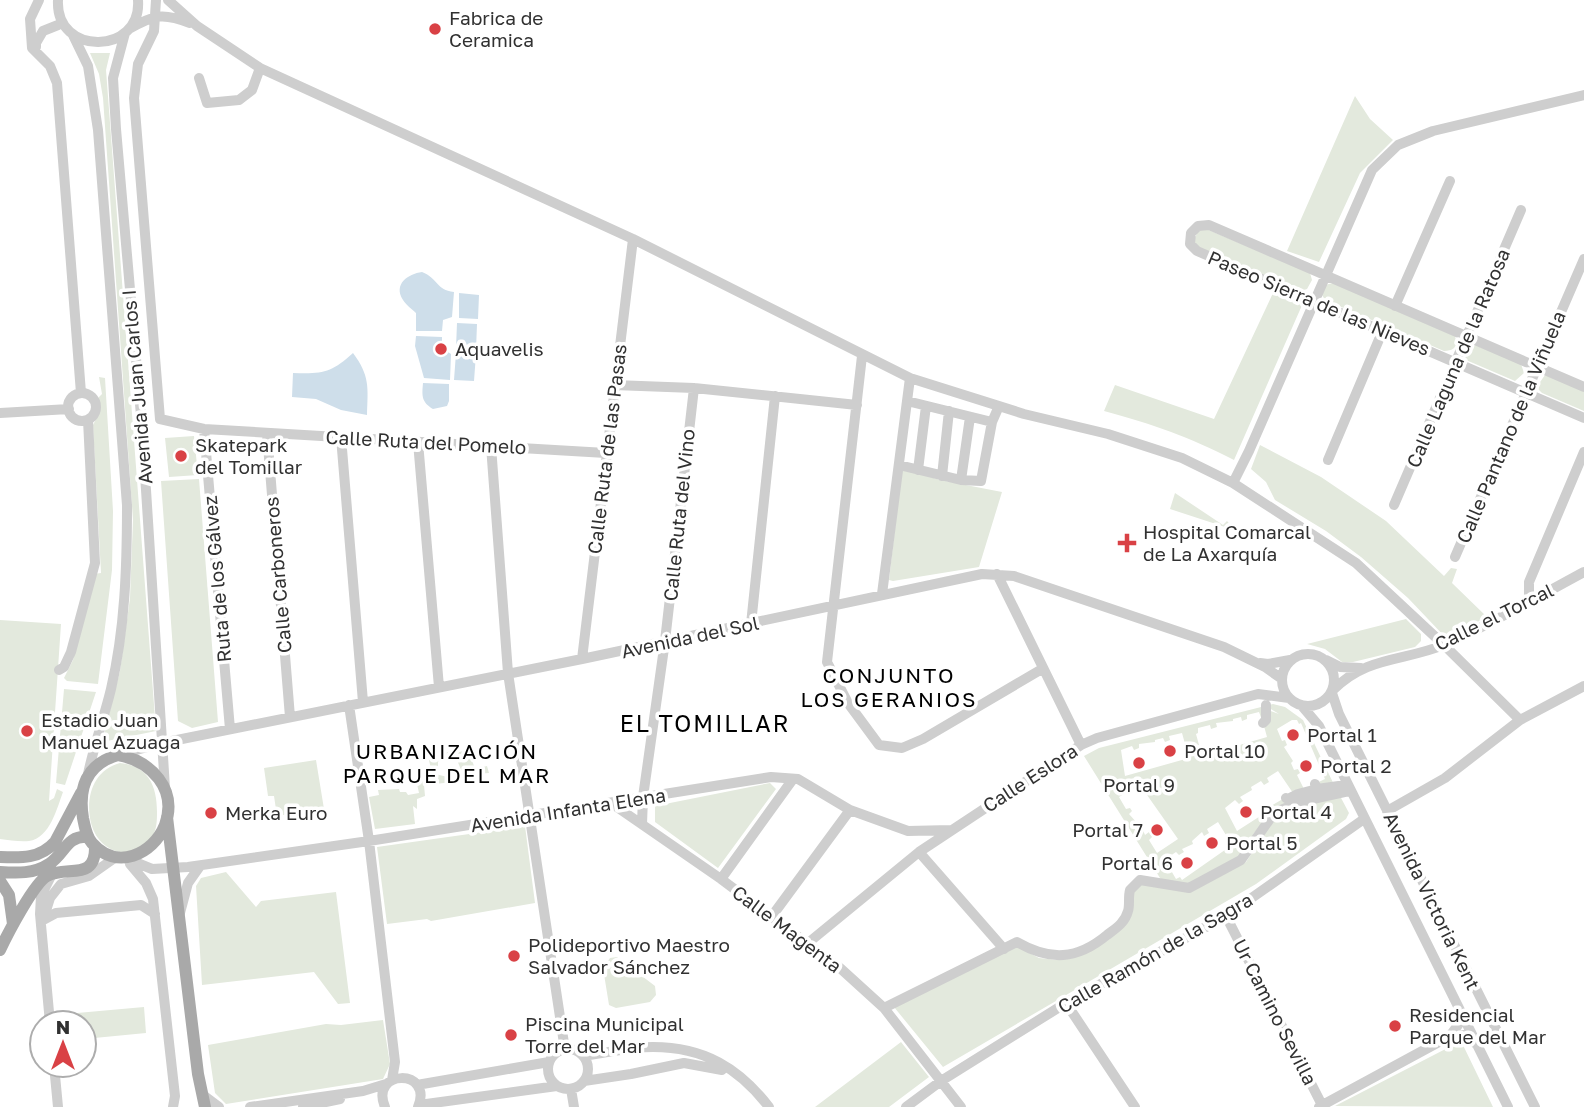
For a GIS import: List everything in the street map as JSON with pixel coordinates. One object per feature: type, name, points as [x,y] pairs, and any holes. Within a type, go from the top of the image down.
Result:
[{"type":"main road","points":[[0,857],[34,856],[50,849],[81,793],[88,774],[99,763],[118,755],[145,764],[165,789],[198,1074],[204,1101]]},
{"type":"main road","points":[[0,950],[39,883],[53,874],[81,870],[88,867],[93,860],[92,842],[82,811],[81,793]]},
{"type":"main road","points":[[0,872],[21,873],[37,870],[55,858],[72,839],[80,836],[121,858],[140,854],[151,846],[162,832],[167,816]]},
{"type":"main road","points":[[0,881],[9,895],[13,924]]},
{"type":"street","points":[[39,0],[30,19],[32,48],[50,66],[57,83],[81,393]]},
{"type":"street","points":[[58,0],[61,19],[74,35],[88,66],[98,130],[127,505],[127,554],[118,653],[88,774]]},
{"type":"street","name":"Avenida Juan Carlos I","points":[[138,0],[135,18],[126,31],[113,78],[142,427],[165,789]]},
{"type":"street","points":[[154,16],[156,0]]},
{"type":"street","points":[[167,0],[197,26],[260,68],[633,239],[910,378],[999,406],[1108,434],[1182,458],[1233,483],[1356,563],[1520,720]]},
{"type":"street","points":[[74,35],[97,43],[110,41],[154,16],[173,17],[197,26]]},
{"type":"street","name":"Calle Ruta del Pomelo","points":[[154,16],[154,31],[138,64],[134,98],[160,419],[204,429],[606,453]]},
{"type":"street","points":[[41,57],[36,43],[39,36],[51,26],[58,25]]},
{"type":"street","points":[[199,78],[207,103],[239,100],[252,90],[260,68]]},
{"type":"street","points":[[1233,483],[1372,170],[1398,145],[1433,131],[1584,95]]},
{"type":"street","points":[[1395,306],[1450,181]]},
{"type":"street","name":"Calle Laguna de la Ratosa","points":[[1394,505],[1521,210]]},
{"type":"street","name":"Paseo Sierra de las Nieves","points":[[1584,387],[1209,225],[1198,226],[1191,233],[1191,244],[1197,251],[1584,418]]},
{"type":"street","name":"Calle Ruta de las Pasas","points":[[582,659],[633,239]]},
{"type":"street","name":"Calle Pantano de la Viñuela","points":[[1455,557],[1584,259]]},
{"type":"street","points":[[1328,460],[1383,330]]},
{"type":"street","points":[[862,356],[832,606],[827,662],[830,672],[848,703],[879,745],[902,748],[923,739],[1042,670]]},
{"type":"street","points":[[882,594],[910,378]]},
{"type":"street","points":[[614,385],[694,388],[857,405]]},
{"type":"street","name":"Calle Ruta del Vino","points":[[642,824],[643,797],[665,641],[694,388]]},
{"type":"street","points":[[81,393],[89,394],[96,402],[96,412],[83,421],[74,418],[69,409],[72,398],[81,393]]},
{"type":"street","points":[[751,624],[775,396]]},
{"type":"street","points":[[907,401],[992,422]]},
{"type":"street","points":[[918,470],[926,406]]},
{"type":"street","points":[[900,465],[961,480],[981,481],[992,422],[999,406]]},
{"type":"street","points":[[0,413],[69,409]]},
{"type":"street","points":[[942,476],[949,411]]},
{"type":"street","points":[[961,480],[970,417]]},
{"type":"street","points":[[59,670],[64,667],[71,652],[95,564],[88,420]]},
{"type":"street","name":"Ruta de los Gálvez","points":[[204,429],[230,729]]},
{"type":"street","name":"Calle Carboneros","points":[[267,433],[290,717]]},
{"type":"street","points":[[341,437],[363,702]]},
{"type":"street","points":[[418,442],[439,687]]},
{"type":"street","points":[[491,446],[508,673],[565,1050]]},
{"type":"street","points":[[1529,601],[1529,582],[1584,452]]},
{"type":"street","name":"Calle el Torcal","points":[[1362,668],[1444,645],[1584,572]]},
{"type":"street","name":"Avenida del Sol","points":[[118,755],[162,743],[582,659],[982,574],[1014,576],[1211,643],[1252,661],[1282,679]]},
{"type":"street","points":[[997,574],[1081,745]]},
{"type":"street","points":[[1314,654],[1340,667],[1362,668],[1347,676],[1328,699],[1318,704],[1302,706],[1284,692],[1284,669],[1290,660],[1296,657],[1314,654]]},
{"type":"street","name":"Avenida del Sol","points":[[1252,661],[1268,664],[1290,660]]},
{"type":"street","points":[[1326,660],[1335,679],[1333,692]]},
{"type":"street","points":[[1387,811],[1445,778],[1520,720],[1584,686]]},
{"type":"street","name":"Avenida Victoria Kent","points":[[1333,692],[1339,714],[1535,1107]]},
{"type":"street","name":"Calle Eslora","points":[[808,943],[919,852],[1081,745],[1097,738],[1258,694],[1289,698]]},
{"type":"street","points":[[349,705],[369,841],[395,1062],[394,1080],[382,1097],[385,1107]]},
{"type":"street","points":[[1263,723],[1266,720],[1266,705]]},
{"type":"street","name":"Avenida Victoria Kent","points":[[1302,706],[1319,726],[1505,1104]]},
{"type":"street","name":"Avenida Infanta Elena","points":[[121,858],[152,869],[200,866],[771,777],[798,779],[850,810],[908,831],[951,830]]},
{"type":"street","points":[[721,879],[793,779]]},
{"type":"street","points":[[1286,798],[1316,787],[1348,788]]},
{"type":"street","points":[[884,1009],[1017,942],[1036,953],[1055,956],[1096,946],[1121,925],[1128,911],[1130,890],[1140,880],[1189,888],[1241,860],[1274,813],[1299,802],[1348,788]]},
{"type":"street","name":"Calle Magenta","points":[[611,803],[808,943],[884,1009],[961,1107]]},
{"type":"street","points":[[772,916],[850,810]]},
{"type":"street","name":"Calle Ramón de la Sagra","points":[[906,1107],[941,1081],[1066,1003],[1226,916],[1364,819]]},
{"type":"street","points":[[919,852],[1003,949]]},
{"type":"street","points":[[41,931],[50,898],[61,884],[89,876],[121,858],[146,883],[153,899],[155,915],[175,1096],[173,1107]]},
{"type":"street","points":[[179,914],[188,883],[200,866]]},
{"type":"street","points":[[49,1009],[41,931],[41,896],[53,874]]},
{"type":"street","points":[[43,920],[57,913],[141,905],[155,915]]},
{"type":"street","name":"Ur Camino Sevilla","points":[[1226,916],[1321,1107]]},
{"type":"street","points":[[1066,1003],[1135,1107]]},
{"type":"street","points":[[1450,1036],[1458,1025],[1458,1006]]},
{"type":"street","points":[[1321,1107],[1450,1036],[1463,1035],[1477,1044]]},
{"type":"street","points":[[583,1056],[652,1047],[686,1050],[726,1065],[745,1079],[769,1107]]},
{"type":"street","points":[[557,1086],[549,1075],[550,1062],[558,1052],[565,1050],[583,1056],[587,1064],[584,1081]]},
{"type":"street","points":[[303,1107],[327,1104],[394,1080],[417,1085],[550,1062]]},
{"type":"street","points":[[417,1085],[420,1091],[418,1106],[557,1086],[571,1089],[584,1081],[684,1063],[720,1068],[758,1093]]},
{"type":"street","points":[[55,1079],[58,1107]]},
{"type":"street","points":[[571,1089],[574,1107]]},
{"type":"street","points":[[250,1107],[363,1091]]},
{"type":"street","points":[[204,1101],[219,1107]]},
{"type":"shaded area","points":[[90,53],[110,53],[106,70],[156,731],[102,742],[120,671],[130,598],[133,520],[103,98],[99,74]]},
{"type":"shaded area","points":[[1355,96],[1370,119],[1393,140],[1360,173],[1319,262],[1287,251]]},
{"type":"shaded area","points":[[1204,228],[1310,273],[1312,280],[1307,289],[1301,291],[1200,248],[1195,245],[1194,240],[1199,229]]},
{"type":"shaded area","points":[[1333,283],[1455,336],[1455,347],[1444,351],[1325,300],[1321,293],[1325,285]]},
{"type":"shaded area","points":[[1273,293],[1303,303],[1234,460],[1202,444],[1104,411],[1115,385],[1214,419]]},
{"type":"shaded area","points":[[1475,345],[1521,364],[1524,373],[1515,381],[1466,360],[1468,347]]},
{"type":"shaded area","points":[[1545,375],[1584,390],[1584,411],[1542,393],[1538,385]]},
{"type":"shaded area","points":[[99,377],[105,378],[113,511],[112,570],[98,684],[67,681],[64,678],[73,660],[94,574],[101,573],[93,425],[100,411],[98,398],[102,394]]},
{"type":"shaded area","name":"Skatepark del Tomillar","points":[[194,436],[198,475],[169,477],[165,438]]},
{"type":"shaded area","points":[[1260,445],[1321,477],[1386,521],[1444,576],[1451,568],[1457,569],[1452,583],[1487,617],[1446,638],[1408,598],[1361,557],[1326,531],[1275,500],[1266,482],[1251,469]]},
{"type":"shaded area","points":[[902,468],[940,480],[1002,492],[979,567],[889,580]]},
{"type":"shaded area","points":[[199,479],[218,722],[192,728],[178,721],[161,481]]},
{"type":"shaded area","points":[[1175,493],[1223,525],[1227,521],[1232,527],[1225,527],[1170,509]]},
{"type":"shaded area","points":[[1406,619],[1421,634],[1421,641],[1415,647],[1353,662],[1342,662],[1325,649],[1307,644]]},
{"type":"shaded area","name":"Estadio Juan Manuel Azuaga","points":[[0,620],[61,624],[49,801],[54,798],[57,789],[63,792],[47,828],[36,839],[29,841],[0,839]]},
{"type":"shaded area","points":[[64,689],[96,692],[65,785],[56,783]]},
{"type":"shaded area","points":[[1273,704],[1285,707],[1303,720],[1337,791],[1298,798],[1284,804],[1254,833],[1241,856],[1189,884],[1167,884],[1160,878],[1084,756],[1099,748]],"holes":[[[1269,708],[1279,714],[1268,710],[1268,723],[1264,726],[1267,737],[1202,756],[1196,734],[1198,728],[1210,725],[1211,729],[1217,727],[1216,723],[1241,717],[1242,721],[1247,719],[1247,715],[1259,712],[1262,720],[1265,717],[1265,709]],[[1292,720],[1301,723],[1325,779],[1304,789],[1297,775],[1300,773],[1298,769],[1294,770],[1291,763],[1293,761],[1284,747],[1287,745],[1285,740],[1282,741],[1277,729]],[[1182,733],[1189,758],[1125,776],[1121,750],[1132,746],[1134,750],[1139,748],[1139,744],[1163,738],[1165,742],[1170,740],[1169,736]],[[1278,771],[1293,793],[1264,810],[1265,813],[1237,831],[1225,808],[1235,800],[1239,804],[1243,801],[1240,797],[1261,781],[1264,785],[1269,782],[1267,778]],[[1140,785],[1178,839],[1157,853],[1149,840],[1152,837],[1149,832],[1145,835],[1140,823],[1129,814],[1132,811],[1130,808],[1126,809],[1119,797]],[[1218,822],[1232,845],[1182,880],[1180,877],[1176,879],[1169,867],[1170,856],[1176,852],[1179,855],[1184,852],[1182,849],[1193,844],[1192,841],[1202,832],[1204,836],[1209,833],[1207,829]]]},
{"type":"shaded area","points":[[464,748],[475,769],[487,766],[489,773],[475,774],[474,779],[463,781],[456,760],[449,756],[444,757],[438,762],[438,771],[435,774],[452,778],[454,782],[424,785],[425,796],[417,799],[417,809],[413,806],[415,824],[375,829],[369,797],[379,795],[378,790],[399,789],[408,795],[419,793],[417,784],[420,783],[415,772],[431,769],[428,756],[464,751]]},
{"type":"shaded area","points":[[316,760],[324,809],[277,816],[274,796],[268,796],[264,768]]},
{"type":"shaded area","points":[[120,763],[138,768],[149,778],[157,802],[154,833],[147,843],[129,852],[110,849],[102,843],[95,834],[89,814],[90,795],[97,778]]},
{"type":"shaded area","points":[[770,783],[776,789],[718,868],[655,822],[655,806]]},
{"type":"shaded area","points":[[1340,796],[1349,813],[1346,819],[1256,884],[943,1067],[894,1007],[1010,948],[1020,948],[1039,958],[1058,960],[1123,926],[1135,889],[1141,884],[1193,891],[1246,862],[1275,818],[1299,804]]},
{"type":"shaded area","points":[[525,826],[535,903],[431,921],[427,919],[387,924],[377,847]]},
{"type":"shaded area","points":[[226,872],[256,907],[261,901],[336,892],[350,1003],[338,1004],[314,972],[202,985],[196,886],[201,878]]},
{"type":"shaded area","points":[[617,957],[655,986],[656,995],[650,1002],[616,1008],[609,1005],[603,968],[610,958]]},
{"type":"shaded area","points":[[144,1007],[146,1033],[98,1038],[98,1011]]},
{"type":"shaded area","points":[[383,1020],[390,1064],[383,1079],[226,1104],[215,1093],[208,1045],[326,1024]]},
{"type":"shaded area","points":[[1461,1041],[1493,1107],[1335,1106]]},
{"type":"shaded area","points":[[901,1042],[929,1077],[889,1107],[815,1107]]},
{"type":"water","points":[[422,272],[444,289],[454,292],[452,317],[443,320],[442,331],[416,331],[416,313],[400,294],[404,281]]},
{"type":"water","points":[[459,293],[479,295],[478,319],[459,318]]},
{"type":"water","points":[[457,323],[477,324],[476,350],[456,348]]},
{"type":"water","points":[[416,336],[442,337],[442,348],[451,354],[450,380],[424,378],[415,346]]},
{"type":"water","points":[[353,353],[363,368],[367,382],[367,415],[341,410],[316,399],[292,397],[293,373],[326,371],[339,365]]},
{"type":"water","points":[[456,353],[476,354],[474,381],[454,380]]},
{"type":"water","points":[[423,383],[449,384],[447,406],[433,409],[426,404]]},
{"type":"place","name":"Fabrica de Ceramica","points":[[435,29]]},
{"type":"place","name":"Aquavelis","points":[[441,349]]},
{"type":"place","name":"Skatepark del Tomillar","points":[[181,456]]},
{"type":"place","name":"Hospital Comarcal de La Axarquía","points":[[1127,543]]},
{"type":"place","name":"Estadio Juan Manuel Azuaga","points":[[27,731]]},
{"type":"place","name":"Portal 1","points":[[1293,735]]},
{"type":"place","name":"Portal 10","points":[[1170,751]]},
{"type":"place","name":"Portal 9","points":[[1139,763]]},
{"type":"place","name":"Portal 2","points":[[1306,766]]},
{"type":"place","name":"Portal 4","points":[[1246,812]]},
{"type":"place","name":"Merka Euro","points":[[211,813]]},
{"type":"place","name":"Portal 7","points":[[1157,830]]},
{"type":"place","name":"Portal 5","points":[[1212,843]]},
{"type":"place","name":"Portal 6","points":[[1187,863]]},
{"type":"place","name":"Polideportivo Maestro Salvador Sánchez","points":[[514,956]]},
{"type":"place","name":"Residencial Parque del Mar","points":[[1395,1026]]},
{"type":"place","name":"Piscina Municipal Torre del Mar","points":[[511,1035]]},
{"type":"district","name":"CONJUNTO LOS GERANIOS","points":[[889,688]]},
{"type":"district","name":"EL TOMILLAR","points":[[705,724]]},
{"type":"district","name":"URBANIZACIÓN PARQUE DEL MAR","points":[[447,764]]}]
